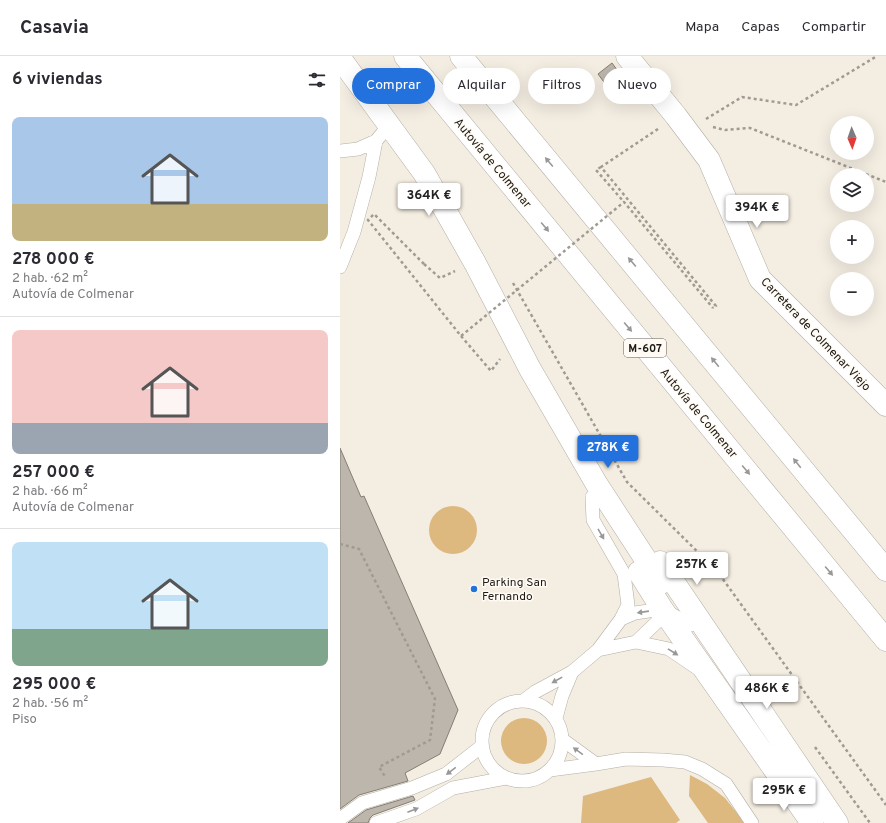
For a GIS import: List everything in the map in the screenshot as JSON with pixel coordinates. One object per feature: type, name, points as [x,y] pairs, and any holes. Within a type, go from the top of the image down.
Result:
[{"type":"main road","name":"Autovía de Colmenar","points":[[404,56],[886,640]]},
{"type":"main road","points":[[461,56],[663,298],[886,570]]},
{"type":"main road","name":"Carretera de Colmenar Viejo","points":[[627,56],[676,116],[709,160],[760,279],[886,405]]},
{"type":"main road","points":[[340,58],[382,133],[424,173],[475,263],[530,369],[592,497],[662,609],[709,676],[825,818]]},
{"type":"main road","points":[[530,369],[596,483],[662,583]]},
{"type":"main road","points":[[530,369],[825,818]]},
{"type":"main road","points":[[822,493],[886,562]]},
{"type":"main road","points":[[691,625],[791,776],[825,818]]},
{"type":"lane","points":[[340,151],[358,149],[382,133]]},
{"type":"lane","points":[[340,267],[354,232],[382,133]]},
{"type":"lane","points":[[523,701],[535,692],[572,672],[598,650],[621,619],[628,605],[624,574],[593,520],[592,497]]},
{"type":"lane","points":[[636,642],[657,622],[662,609],[662,583]]},
{"type":"lane","points":[[621,619],[635,613],[662,609],[691,625]]},
{"type":"lane","points":[[598,650],[636,642],[669,649],[709,676]]},
{"type":"lane","points":[[556,718],[562,696],[572,672]]},
{"type":"lane","points":[[523,701],[537,704],[549,711],[556,718],[563,740],[558,759],[550,770],[538,778],[525,782],[506,778],[495,771],[486,760],[482,746],[482,732],[488,719],[497,709],[509,703],[523,701]]},
{"type":"lane","points":[[563,740],[596,764]]},
{"type":"lane","points":[[340,819],[362,803],[412,788],[446,774],[482,746]]},
{"type":"lane","points":[[550,770],[626,760],[663,760],[685,762],[702,769],[726,784],[752,823]]},
{"type":"lane","points":[[376,823],[416,809],[453,788],[506,778]]},
{"type":"path","points":[[601,167],[716,306],[713,308],[596,170],[676,116],[698,124],[742,98],[796,105],[877,56]]},
{"type":"path","points":[[712,127],[725,130],[750,128],[886,182]]},
{"type":"path","points":[[461,336],[624,202]]},
{"type":"path","points":[[461,269],[440,278],[374,214],[368,220],[491,371]]},
{"type":"path","points":[[512,282],[627,482],[717,571],[886,805]]},
{"type":"path","points":[[340,544],[359,549],[434,699],[430,740],[379,767],[395,792]]},
{"type":"shaded area","points":[[448,506],[458,506],[470,513],[477,525],[477,535],[470,547],[458,554],[448,554],[440,550],[433,543],[429,535],[429,525],[433,517],[440,510]]},
{"type":"shaded area","points":[[524,718],[537,722],[543,728],[547,741],[543,754],[537,760],[524,764],[511,760],[505,754],[501,741],[505,728],[511,722]]},
{"type":"shaded area","points":[[690,775],[707,784],[725,798],[745,823],[708,823],[689,796]]},
{"type":"shaded area","points":[[651,777],[680,820],[676,823],[581,823],[583,796]]},
{"type":"building","points":[[612,63],[616,68],[606,68]]},
{"type":"building","points":[[603,70],[603,81],[598,74]]},
{"type":"building","points":[[340,448],[361,497],[364,496],[458,710],[440,754],[405,773],[408,781],[359,795],[340,809]]},
{"type":"building","points":[[413,796],[415,800],[373,815],[368,823],[348,823],[366,810]]},
{"type":"place","name":"Parking San Fernando","points":[[474,589]]}]
